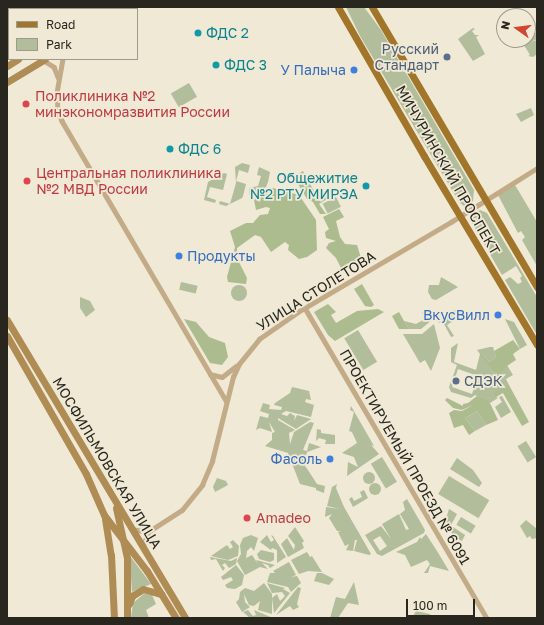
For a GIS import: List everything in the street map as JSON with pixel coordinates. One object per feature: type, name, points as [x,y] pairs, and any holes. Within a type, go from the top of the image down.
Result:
[{"type":"main road","name":"МИЧУРИНСКИЙ ПРОСПЕКТ","points":[[338,7],[459,217],[537,345]]},
{"type":"main road","name":"МИЧУРИНСКИЙ ПРОСПЕКТ","points":[[372,7],[537,287]]},
{"type":"main road","points":[[7,66],[16,60]]},
{"type":"main road","points":[[7,82],[44,60]]},
{"type":"main road","name":"МОСФИЛЬМОВСКАЯ УЛИЦА","points":[[7,320],[185,618]]},
{"type":"main road","name":"МОСФИЛЬМОВСКАЯ УЛИЦА","points":[[7,336],[95,492],[104,515],[147,571],[176,618]]},
{"type":"main road","points":[[42,396],[43,390],[50,391]]},
{"type":"main road","points":[[112,496],[127,558],[127,614]]},
{"type":"main road","points":[[104,515],[111,555],[114,618]]},
{"type":"main road","points":[[127,614],[132,596],[137,592],[147,589],[161,594]]},
{"type":"street","points":[[44,60],[54,67],[58,77]]},
{"type":"street","points":[[63,60],[58,77],[58,111],[62,121],[226,400]]},
{"type":"street","name":"УЛИЦА СТОЛЕТОВА","points":[[148,532],[182,510],[202,485],[212,461],[226,400],[239,364],[259,339],[305,308],[459,217],[485,198],[537,168]]},
{"type":"street","name":"ПРОЕКТИРУЕМЫЙ ПРОЕЗД № 6091","points":[[305,308],[487,618]]},
{"type":"street","points":[[209,373],[222,377],[239,364]]},
{"type":"street","points":[[132,529],[148,532],[142,547]]},
{"type":"green space","points":[[346,7],[364,7],[381,30],[474,190],[473,201],[464,206],[459,202],[360,36]]},
{"type":"green space","points":[[473,28],[475,29],[472,31],[475,35],[479,35],[476,37],[485,54],[473,61],[458,39]]},
{"type":"green space","points":[[537,40],[537,54],[533,57],[528,56],[530,55],[526,48],[536,48]]},
{"type":"green space","points":[[189,83],[197,97],[179,107],[171,94]]},
{"type":"green space","points":[[531,108],[534,115],[521,122],[516,114]]},
{"type":"green space","points":[[242,163],[250,165],[248,173],[239,170],[236,181],[246,184],[242,198],[230,204],[236,183],[235,167]]},
{"type":"green space","points":[[259,167],[270,172],[268,182],[266,187],[249,195],[249,188],[258,186],[261,176],[257,175]]},
{"type":"green space","points":[[303,171],[315,193],[318,195],[329,189],[332,196],[319,204],[326,214],[320,214],[313,202],[307,199],[294,177]]},
{"type":"green space","points":[[224,173],[227,174],[223,190],[210,187],[207,197],[216,200],[215,203],[204,200],[208,182]]},
{"type":"green space","points":[[515,185],[537,222],[537,266],[522,240],[525,237],[521,231],[518,233],[498,195]]},
{"type":"green space","points":[[273,188],[299,195],[316,220],[317,250],[307,257],[299,259],[288,250],[289,245],[285,242],[271,252],[261,237],[255,235],[237,248],[237,258],[247,278],[246,284],[228,282],[227,277],[235,247],[230,231],[246,223],[253,223],[260,215],[268,214],[270,208],[266,207],[256,210],[254,200]]},
{"type":"green space","points":[[336,197],[341,207],[328,214],[323,204]]},
{"type":"green space","points":[[220,201],[230,204],[226,206],[219,204]]},
{"type":"green space","points":[[339,209],[344,217],[336,221],[340,237],[345,244],[357,245],[361,258],[343,272],[336,258],[326,248],[329,243],[336,241],[326,238],[325,232],[329,229],[323,217]]},
{"type":"green space","points":[[480,210],[487,213],[537,297],[537,335],[505,280],[510,277],[518,284],[522,282],[520,278],[522,276],[516,266],[502,275],[472,223],[472,216]]},
{"type":"green space","points":[[441,277],[458,287],[436,300],[432,299],[428,292],[429,285],[439,285]]},
{"type":"green space","points":[[181,282],[198,286],[196,294],[179,290]]},
{"type":"green space","points":[[362,284],[374,305],[371,307],[365,306],[354,289]]},
{"type":"green space","points":[[239,285],[246,290],[247,293],[242,300],[239,301],[232,296],[231,293],[236,286]]},
{"type":"green space","points":[[80,297],[90,301],[95,310],[86,317],[80,308]]},
{"type":"green space","points":[[328,304],[336,312],[331,315],[336,323],[357,311],[378,309],[384,312],[335,341],[328,335],[314,312]]},
{"type":"green space","points":[[426,309],[432,320],[421,329],[409,329],[404,321],[416,324],[425,319],[422,312]]},
{"type":"green space","points":[[455,310],[459,317],[447,325],[454,336],[451,337],[444,324],[438,322]]},
{"type":"green space","points":[[399,312],[409,329],[399,329],[392,316]]},
{"type":"green space","points":[[184,319],[196,322],[209,337],[225,343],[228,357],[222,365],[210,363]]},
{"type":"green space","points":[[505,319],[514,322],[527,345],[520,349]]},
{"type":"green space","points":[[434,324],[440,348],[431,371],[425,360],[420,363],[403,334],[422,334]]},
{"type":"green space","points":[[358,330],[377,362],[363,370],[344,338]]},
{"type":"green space","points":[[513,340],[520,349],[513,354],[516,360],[507,366],[501,375],[493,372],[480,354],[483,354],[489,362],[496,357],[494,351]]},
{"type":"green space","points":[[458,343],[454,362],[476,370],[480,354],[477,350],[493,347],[496,357],[489,362],[483,354],[481,354],[493,372],[501,375],[507,365],[513,375],[506,379],[509,385],[496,397],[498,398],[490,403],[475,395],[471,398],[451,392],[449,387],[457,365],[451,362],[451,348]],"holes":[[[458,369],[478,376],[472,394],[452,387]]]},
{"type":"green space","points":[[509,385],[529,422],[522,426],[503,393],[496,397],[493,393]]},
{"type":"green space","points":[[292,387],[309,391],[311,400],[306,399],[305,402],[314,405],[311,417],[286,411],[281,414],[287,416],[290,413],[295,416],[294,421],[297,415],[311,419],[296,429],[278,418],[278,420],[295,430],[289,433],[290,444],[294,432],[310,422],[314,423],[303,450],[307,451],[309,443],[321,447],[307,452],[304,464],[317,484],[325,486],[324,493],[316,490],[316,488],[300,484],[288,453],[265,446],[272,440],[272,433],[275,432],[269,422],[272,432],[260,428],[256,430],[260,416],[268,418],[269,414],[260,411],[263,403],[270,405],[269,409],[281,410],[282,407],[274,405],[290,393]]},
{"type":"green space","points":[[477,396],[489,401],[498,420],[486,425],[477,411],[465,418],[475,431],[469,435],[463,425],[454,428],[449,413],[454,410],[462,411],[473,405],[462,410],[453,408],[445,400],[447,398],[463,406],[463,404],[468,403]]},
{"type":"green space","points":[[502,396],[511,412],[501,418],[495,407],[502,402],[499,397]]},
{"type":"green space","points":[[351,406],[374,446],[371,445],[379,454],[347,476],[348,462],[358,467],[354,457],[342,453],[357,443],[352,432],[349,431],[354,412],[350,410]]},
{"type":"green space","points":[[477,411],[486,425],[475,431],[465,418]]},
{"type":"green space","points":[[317,429],[321,430],[321,433],[335,435],[335,444],[325,444],[326,440],[319,438],[316,441]]},
{"type":"green space","points":[[526,441],[536,457],[528,462],[518,446]]},
{"type":"green space","points":[[382,457],[397,482],[386,489],[371,464]]},
{"type":"green space","points":[[457,458],[473,470],[482,483],[479,487],[450,469]]},
{"type":"green space","points":[[371,472],[374,473],[374,483],[367,484],[364,483],[363,476],[364,473]]},
{"type":"green space","points":[[449,476],[489,500],[478,518],[438,494]]},
{"type":"green space","points":[[217,478],[226,481],[228,485],[215,492],[213,487]]},
{"type":"green space","points":[[373,483],[377,483],[381,489],[377,495],[373,495],[369,491],[369,487]]},
{"type":"green space","points":[[337,484],[336,488],[344,507],[371,554],[369,555],[354,551],[357,540],[355,540],[353,551],[346,550],[349,544],[345,546],[338,532],[341,531],[337,531],[329,518],[332,514],[325,517],[326,507],[340,509],[327,506],[332,487]]},
{"type":"green space","points":[[364,490],[368,498],[353,507],[349,499],[352,497],[354,501],[362,497],[360,492]]},
{"type":"green space","points":[[407,499],[425,530],[424,533],[382,556],[377,554],[365,535],[381,526],[391,539],[382,524],[399,514],[406,530],[409,529],[400,514],[405,510],[403,502]],"holes":[[[380,536],[387,546],[380,551],[373,540]]]},
{"type":"green space","points":[[449,509],[457,514],[451,525],[445,522]]},
{"type":"green space","points":[[461,517],[476,526],[471,533],[456,525]]},
{"type":"green space","points":[[526,520],[537,529],[537,538],[532,539],[530,536],[527,538],[520,526]]},
{"type":"green space","points":[[295,527],[304,541],[302,543],[304,548],[288,557],[281,544],[287,538],[294,550],[295,545],[288,536]]},
{"type":"green space","points":[[453,527],[465,535],[462,541],[453,536],[451,531]]},
{"type":"green space","points":[[426,534],[449,571],[430,566],[428,573],[424,573],[430,564],[427,560],[411,567],[405,555],[396,552],[417,542],[420,537],[421,539]]},
{"type":"green space","points":[[251,535],[258,538],[254,551],[251,547],[247,551],[246,558],[252,555],[258,564],[256,560],[275,565],[270,568],[268,565],[262,563],[268,569],[260,567],[245,575],[237,561],[241,554],[240,545],[243,538]]},
{"type":"green space","points":[[267,535],[271,542],[274,540],[271,535],[273,536],[286,557],[277,563],[277,550],[272,548],[271,550],[260,542]]},
{"type":"green space","points":[[233,540],[239,546],[238,556],[228,560],[211,556],[227,545],[230,549],[233,547],[230,542]]},
{"type":"green space","points":[[261,550],[274,553],[274,560],[270,562],[259,559],[257,554]]},
{"type":"green space","points":[[307,552],[310,557],[312,556],[322,572],[308,571],[299,574],[291,560]]},
{"type":"green space","points":[[130,556],[151,584],[132,592],[130,563]]},
{"type":"green space","points":[[210,557],[231,561],[237,558],[236,564],[229,568],[225,563],[222,565],[225,568],[223,571],[216,559],[211,560]]},
{"type":"green space","points":[[289,562],[296,575],[291,577],[297,576],[301,583],[291,592],[288,587],[267,582],[270,573],[275,573],[273,571]]},
{"type":"green space","points":[[236,565],[244,575],[242,585],[235,589],[227,588],[225,585],[233,580],[231,577],[223,580],[221,577]]},
{"type":"green space","points":[[317,573],[322,573],[334,579],[329,585],[314,581]]},
{"type":"green space","points":[[354,582],[359,605],[348,603],[338,618],[330,618],[336,597],[345,599]]},
{"type":"green space","points":[[264,583],[272,594],[272,614],[258,610],[260,601],[254,606],[249,605],[244,594],[245,602],[250,607],[242,612],[236,602],[239,599],[240,592],[245,588],[254,591]]},
{"type":"green space","points":[[267,583],[285,588],[283,589],[290,593],[274,613],[272,598],[277,594],[280,601],[285,596],[282,592],[272,593]]},
{"type":"green space","points":[[298,587],[301,588],[297,604],[299,607],[293,610],[290,606],[276,615]]},
{"type":"green space","points":[[145,593],[152,595],[156,604],[146,610],[149,618],[131,618],[133,603]]},
{"type":"green space","points":[[248,610],[253,616],[256,615],[254,610],[273,618],[250,618],[243,612]]},
{"type":"green space","points":[[416,611],[430,614],[432,618],[412,618]]},
{"type":"place","name":"ФДС 2","points":[[198,33]]},
{"type":"place","name":"Русский Стандарт","points":[[447,57]]},
{"type":"place","name":"ФДС 3","points":[[216,65]]},
{"type":"place","name":"У Палыча","points":[[354,70]]},
{"type":"place","name":"Поликлиника №2 минэкономразвития России","points":[[26,104]]},
{"type":"place","name":"ФДС 6","points":[[170,149]]},
{"type":"place","name":"Центральная поликлиника №2 МВД России","points":[[27,181]]},
{"type":"place","name":"Общежитие №2 РТУ МИРЭА","points":[[366,186]]},
{"type":"place","name":"Продукты","points":[[179,256]]},
{"type":"place","name":"ВкусВилл","points":[[498,315]]},
{"type":"place","name":"СДЭК","points":[[456,381]]},
{"type":"place","name":"Фасоль","points":[[330,459]]},
{"type":"place","name":"Amadeo","points":[[247,518]]}]
